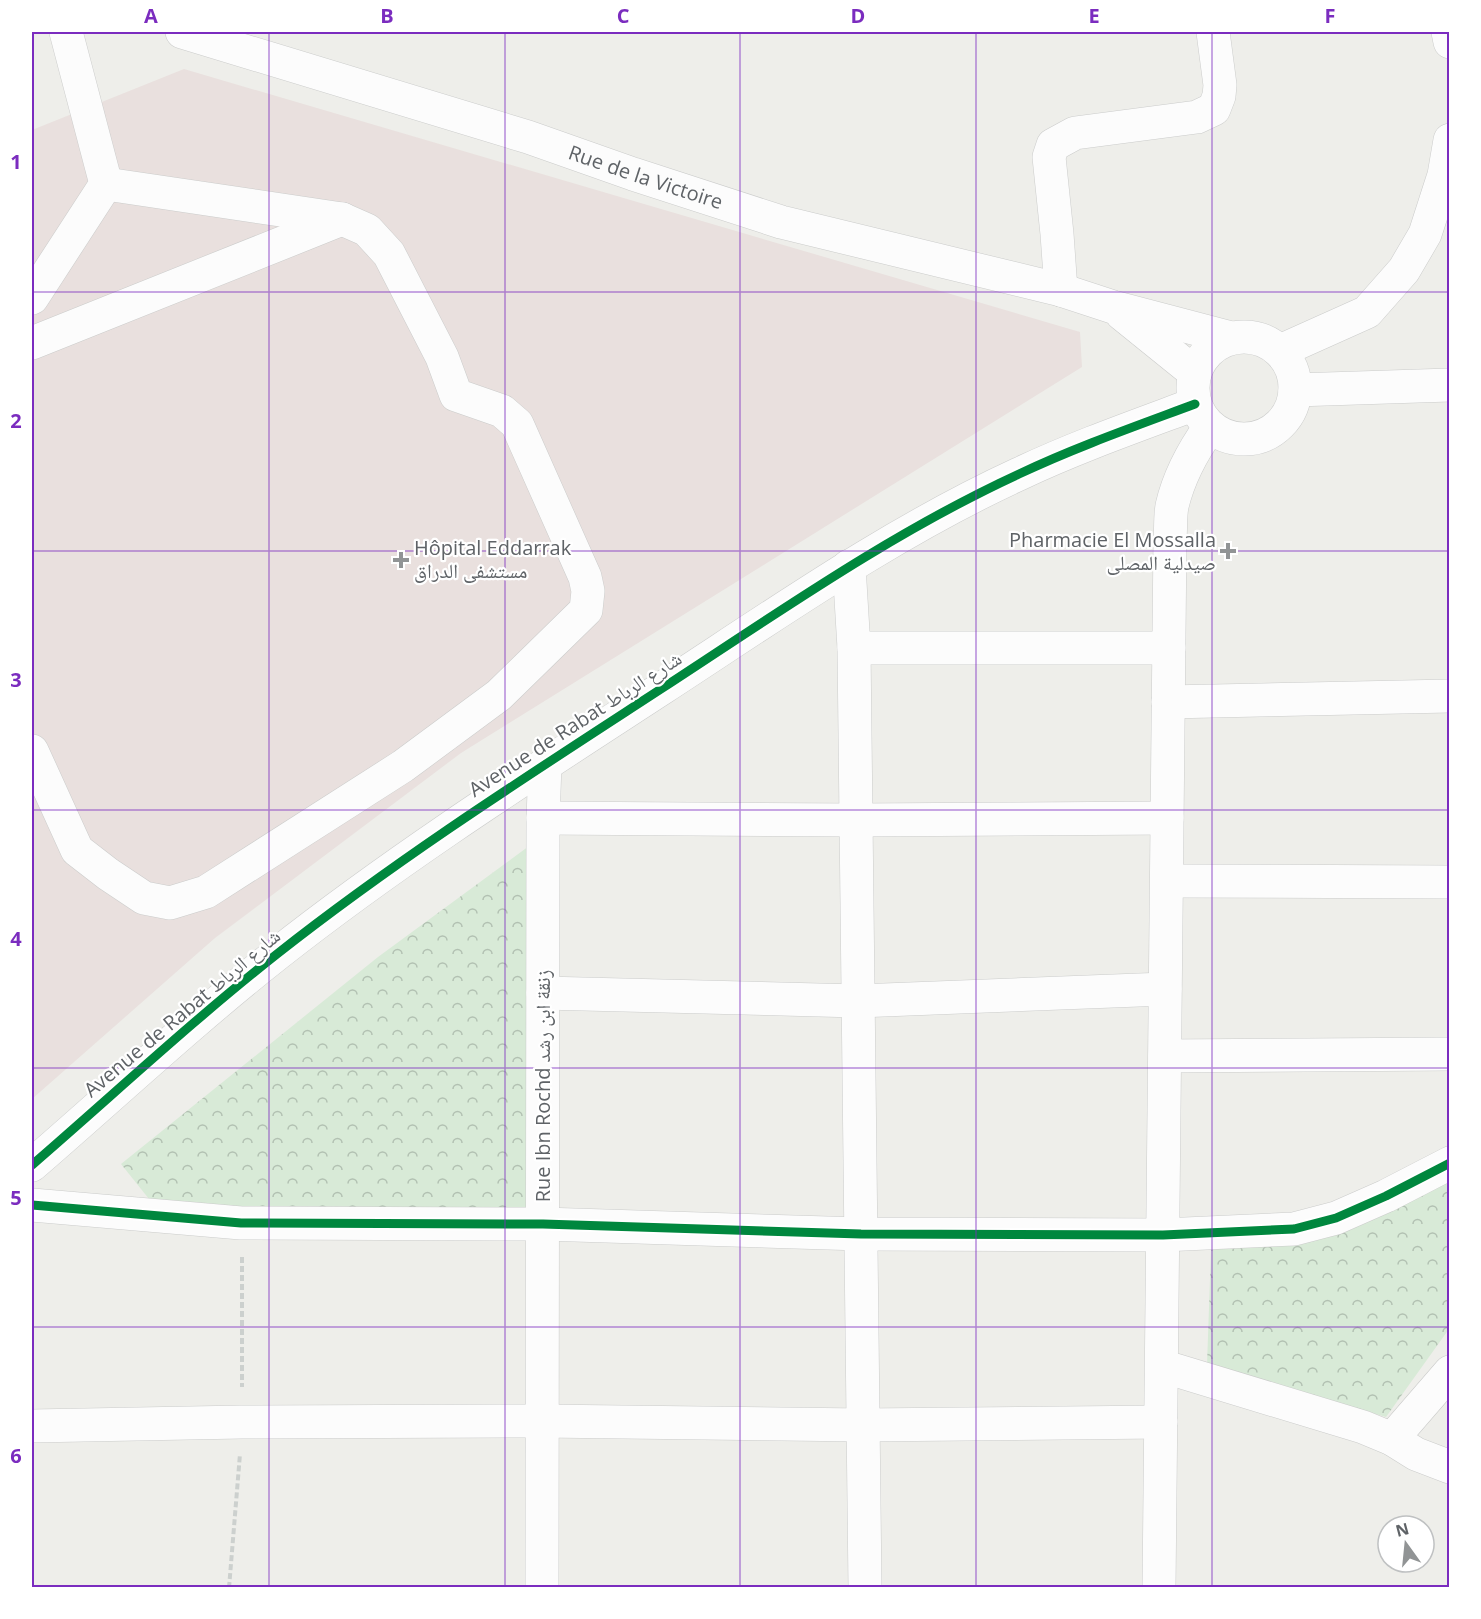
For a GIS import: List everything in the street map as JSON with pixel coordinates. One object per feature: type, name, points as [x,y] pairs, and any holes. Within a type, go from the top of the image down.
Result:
[{"type":"street","points":[[32,298],[106,184],[66,32]]},
{"type":"street","name":"Rue de la Victoire","points":[[182,32],[528,137],[781,222],[1061,290],[1113,307],[1231,338]]},
{"type":"street","points":[[1061,290],[1049,157],[1053,145],[1075,133],[1197,117],[1214,109],[1220,85],[1213,32]]},
{"type":"street","points":[[1448,32],[1449,42]]},
{"type":"street","points":[[1280,351],[1367,312],[1404,270],[1425,234],[1444,175],[1449,140]]},
{"type":"street","points":[[32,751],[77,850],[144,898],[170,903],[206,892],[403,766],[499,695],[586,610],[588,591],[585,577],[516,424],[502,411],[456,395],[442,357],[389,254],[367,230],[342,219],[106,184]]},
{"type":"street","points":[[32,343],[342,219]]},
{"type":"street","points":[[1113,307],[1200,401],[1224,435],[1240,439],[1256,437],[1271,431],[1284,420],[1292,406],[1295,390],[1292,369],[1280,351],[1266,342],[1248,337],[1231,338],[1215,345],[1203,357],[1200,401],[1192,451],[1179,479],[1172,508],[1159,1587]]},
{"type":"street","points":[[1295,390],[1449,385]]},
{"type":"street","name":"Avenue de Rabat شارع الرباط","points":[[32,1165],[275,955],[377,879],[464,818],[849,566],[1017,475],[1105,437],[1200,401]]},
{"type":"street","points":[[849,566],[854,648],[865,1587]]},
{"type":"street","points":[[854,648],[1169,648]]},
{"type":"street","points":[[1168,702],[1449,696]]},
{"type":"street","name":"Rue Ibn Rochd زنقة ابن رشد","points":[[542,1587],[543,818],[545,765]]},
{"type":"street","points":[[543,818],[856,820],[1167,818]]},
{"type":"street","points":[[1167,881],[1449,882]]},
{"type":"street","points":[[543,993],[858,1001],[1165,989]]},
{"type":"street","points":[[1165,1056],[1449,1054]]},
{"type":"street","points":[[32,1205],[241,1223],[543,1224],[861,1234],[1163,1235],[1294,1229],[1336,1218],[1386,1196],[1449,1163]]},
{"type":"street","points":[[1162,1366],[1363,1427],[1392,1439],[1416,1454],[1449,1467]]},
{"type":"street","points":[[1392,1439],[1449,1372]]},
{"type":"street","points":[[32,1426],[254,1422],[542,1421],[863,1425],[1161,1422]]},
{"type":"shaded area","name":"Hôpital Eddarrak مستشفى الدراق","points":[[184,69],[1080,332],[1082,367],[461,753],[215,938],[32,1099],[32,130]]},
{"type":"green space","points":[[548,832],[544,1226],[165,1219],[121,1164],[378,957]]},
{"type":"green space","points":[[1449,1168],[1449,1329],[1386,1417],[1207,1365],[1211,1250],[1312,1236]]},
{"type":"cycle path","points":[[32,1165],[183,1032],[277,954],[371,883],[565,751],[837,574],[927,521],[1041,464],[1195,404]]},
{"type":"cycle path","points":[[32,1205],[241,1223],[543,1224],[861,1234],[1163,1235],[1294,1229],[1336,1218],[1386,1196],[1450,1163]]},
{"type":"place","name":"Pharmacie El Mossalla صيدلية المصلى","points":[[1228,551]]},
{"type":"place","name":"Hôpital Eddarrak مستشفى الدراق","points":[[401,560]]}]
